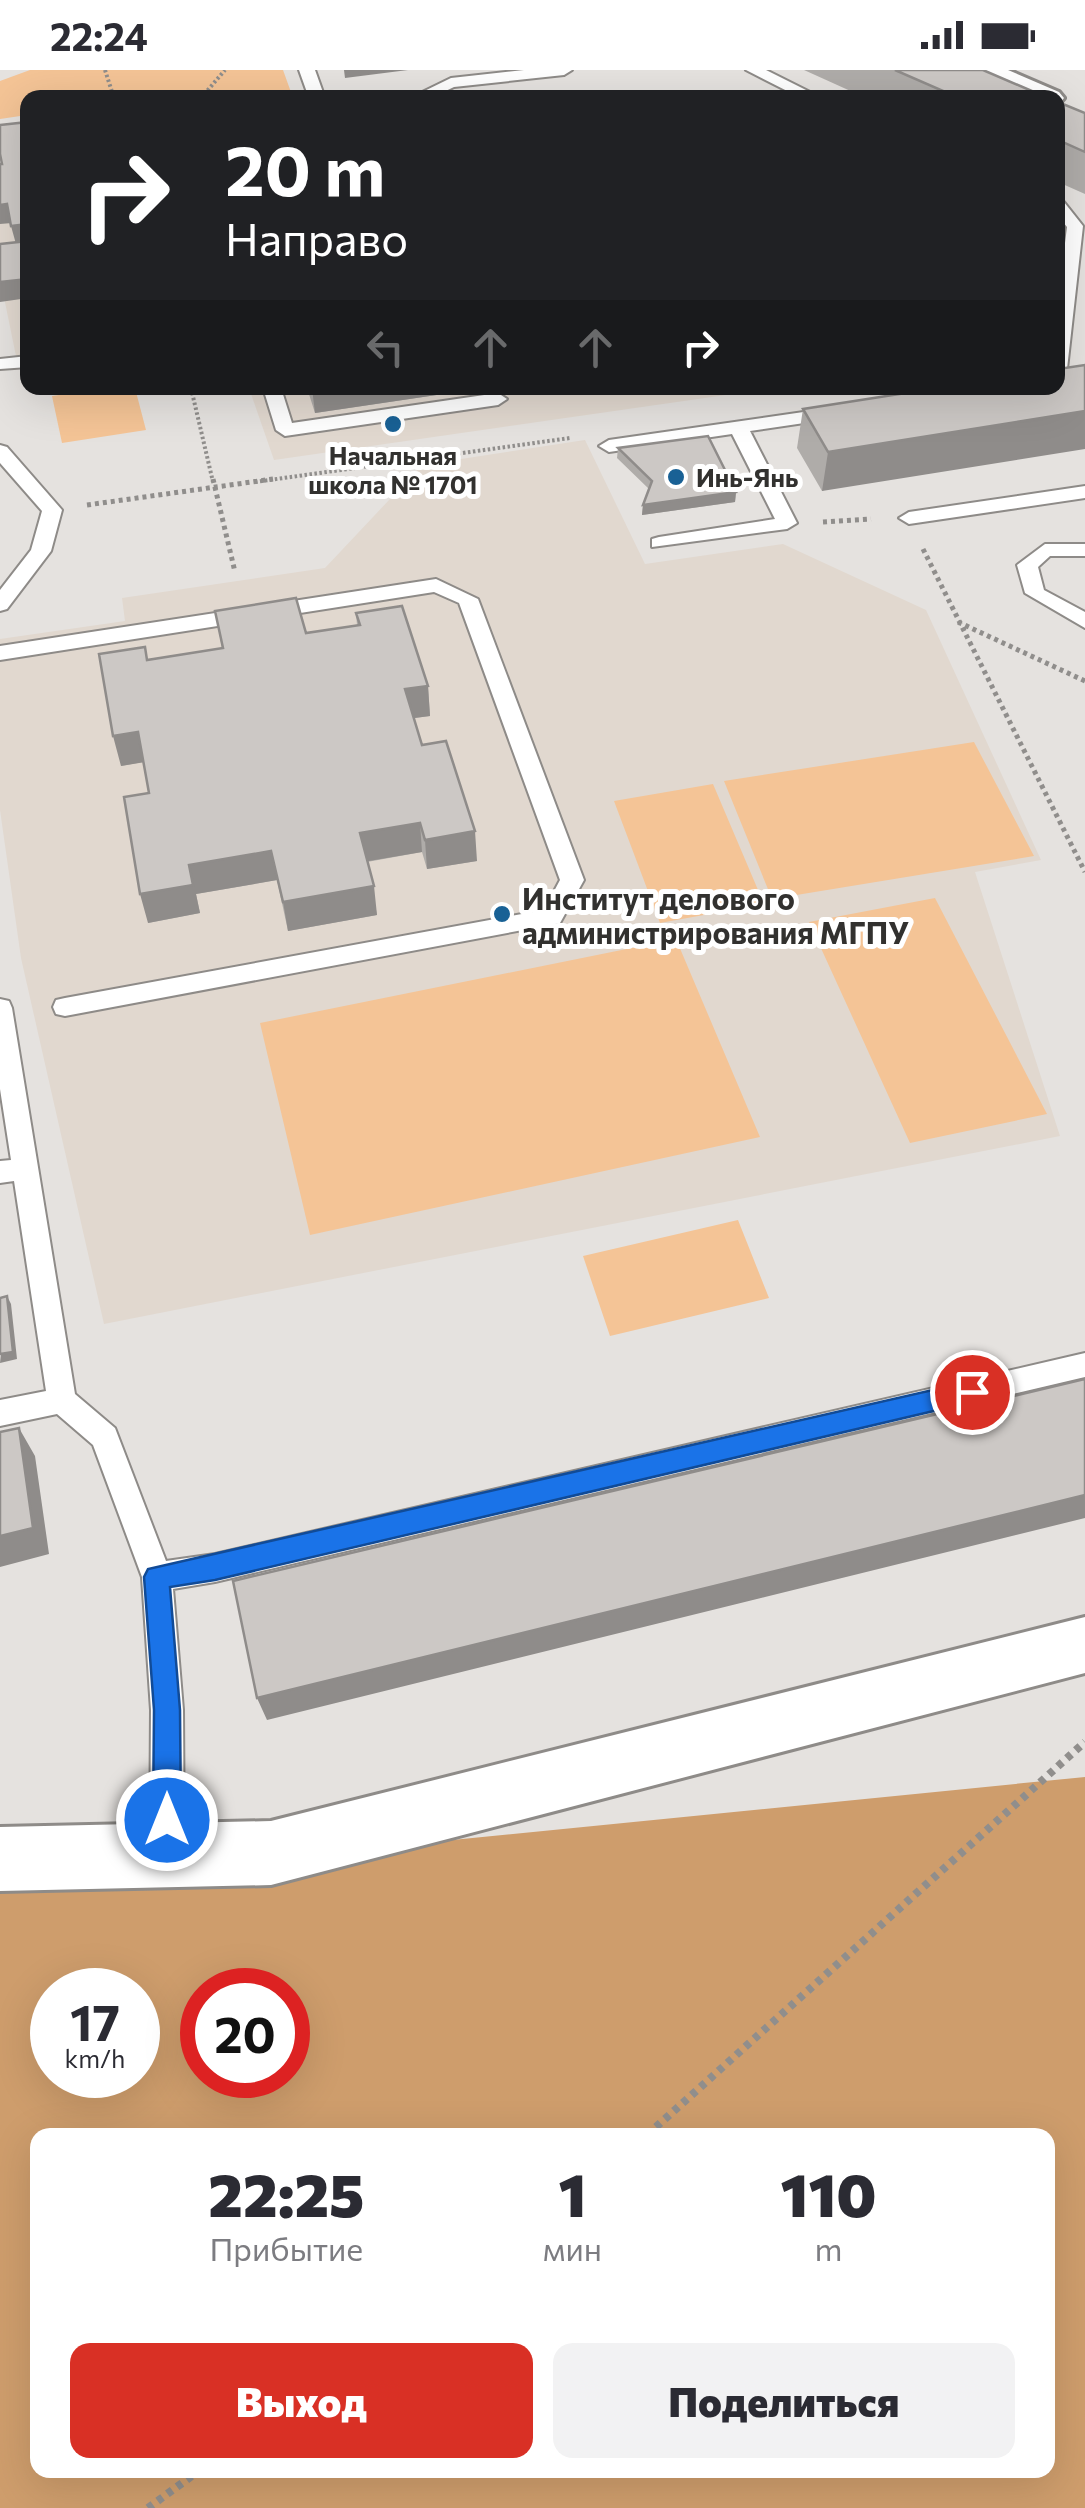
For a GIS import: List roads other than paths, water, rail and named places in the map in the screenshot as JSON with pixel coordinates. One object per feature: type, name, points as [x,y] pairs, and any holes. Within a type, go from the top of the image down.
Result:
[{"type":"street","points":[[983,70],[1030,90]]},
{"type":"street","points":[[0,1859],[271,1853],[1085,1645]]},
{"type":"lane","points":[[434,90],[451,82],[564,70]]},
{"type":"lane","points":[[754,70],[798,90]]},
{"type":"lane","points":[[1065,214],[1075,226],[1065,310]]},
{"type":"lane","points":[[274,395],[285,430],[498,399]]},
{"type":"lane","points":[[609,446],[857,410]]},
{"type":"lane","points":[[659,543],[787,523],[738,428]]},
{"type":"lane","points":[[0,451],[52,510],[41,551],[0,604]]},
{"type":"lane","points":[[909,518],[1085,492]]},
{"type":"lane","points":[[1085,550],[1046,550],[1027,565],[1035,593],[1085,622]]},
{"type":"lane","points":[[0,653],[436,584],[468,599],[572,880],[552,917],[66,1007]]},
{"type":"lane","points":[[0,1008],[13,1170],[62,1400],[105,1438],[157,1577],[167,1710],[167,1856]]},
{"type":"lane","points":[[157,1577],[215,1568],[1085,1365]]},
{"type":"lane","points":[[0,1413],[62,1400]]},
{"type":"place","name":"Начальная школа № 1701","points":[[393,424]]},
{"type":"place","name":"Инь-Янь","points":[[676,477]]},
{"type":"place","name":"Институт делового администрирования МГПУ","points":[[502,914]]}]
